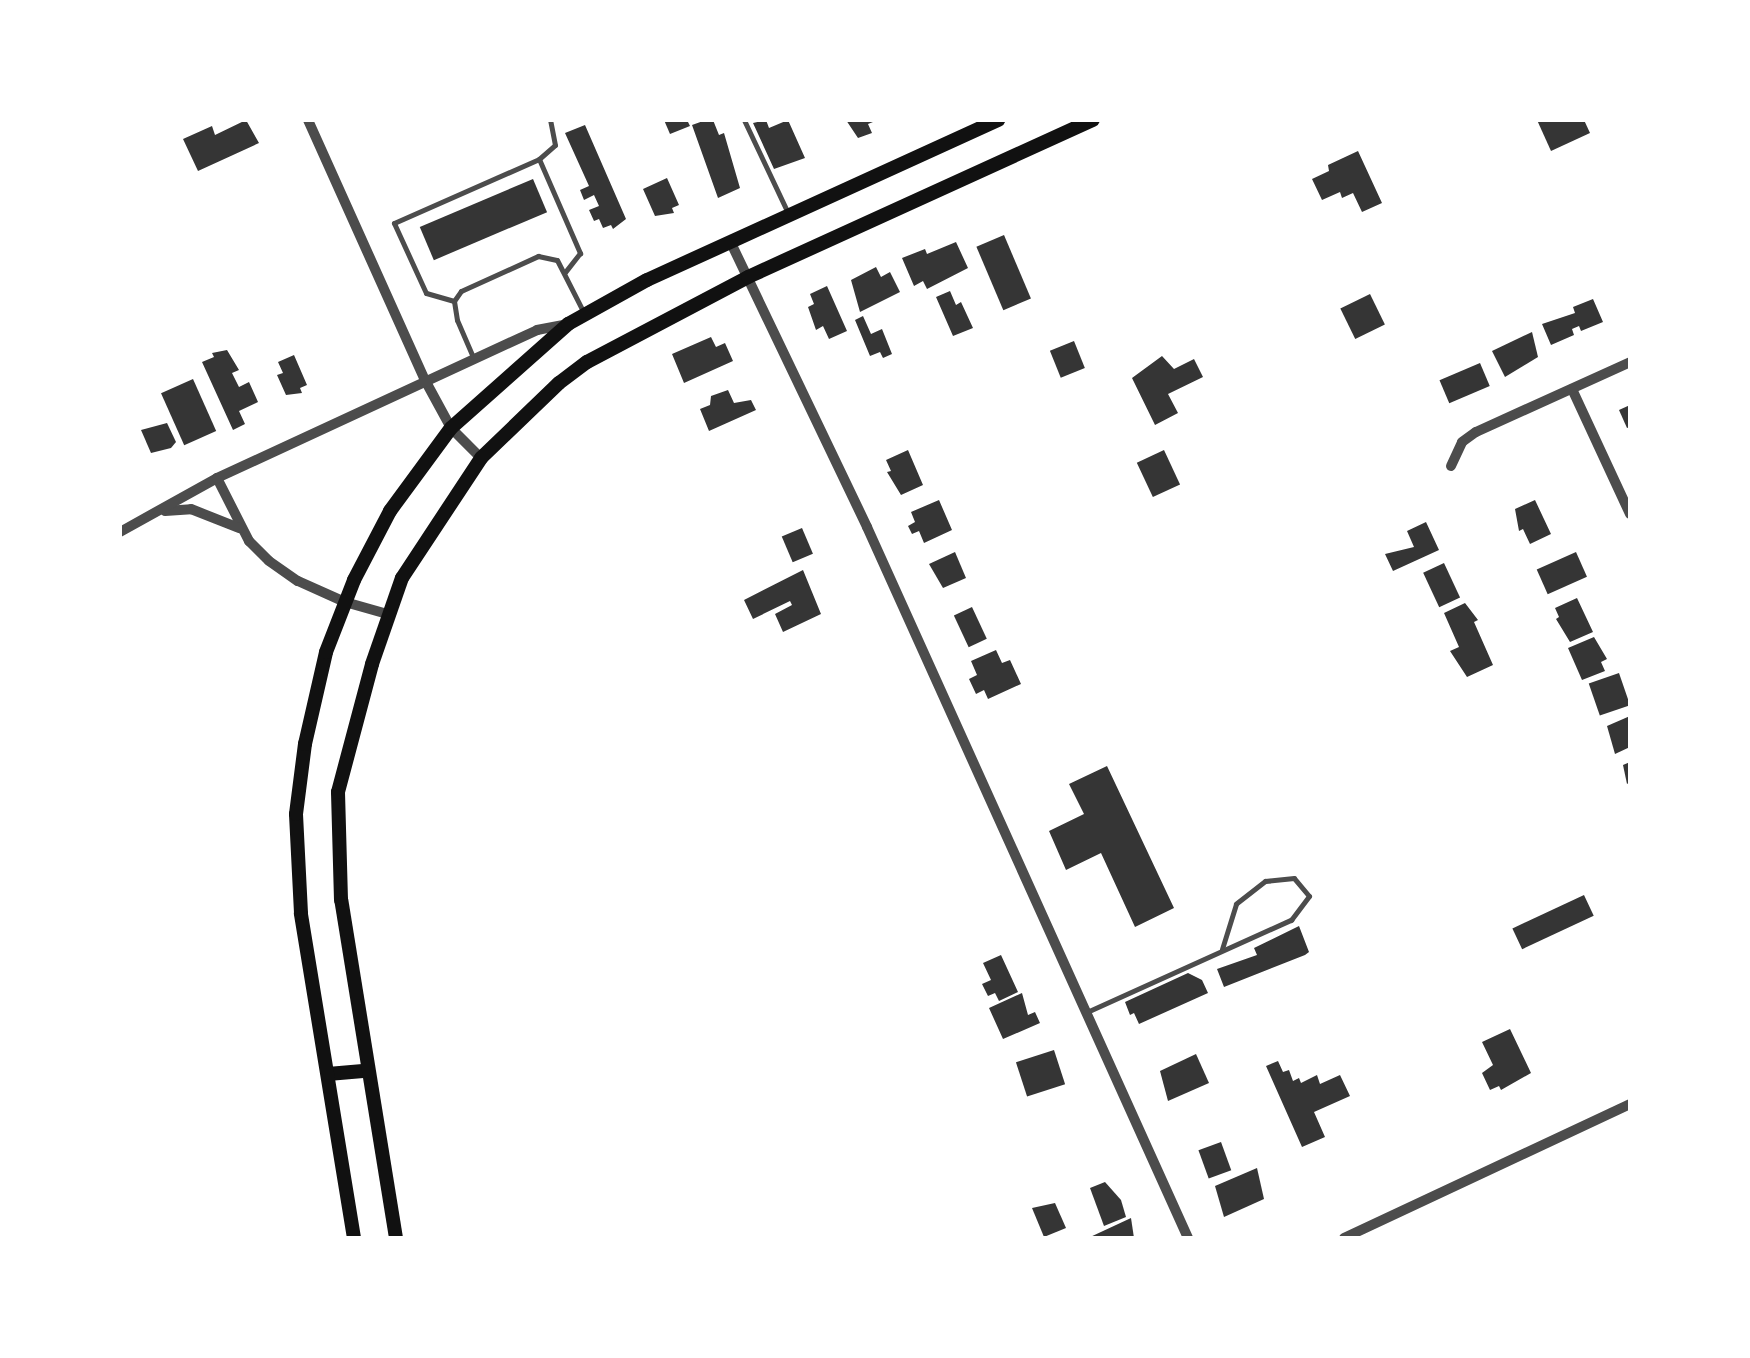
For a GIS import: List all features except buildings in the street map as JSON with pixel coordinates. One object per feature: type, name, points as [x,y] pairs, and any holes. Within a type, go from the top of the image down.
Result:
[{"type":"main road","points":[[354,1238],[301,913],[296,814],[316,691],[345,602],[390,512],[451,428],[568,324],[647,280],[998,120]]},
{"type":"main road","points":[[396,1238],[340,900],[338,792],[387,614],[402,578],[481,458],[559,383],[587,362],[748,277],[1093,120]]},
{"type":"main road","points":[[328,1074],[366,1070]]},
{"type":"street","points":[[308,120],[426,382],[451,428],[481,458]]},
{"type":"street","points":[[731,243],[1089,1010],[1188,1238]]},
{"type":"street","points":[[120,532],[217,478],[538,330],[568,324]]},
{"type":"street","points":[[1451,466],[1462,442],[1476,432],[1630,362]]},
{"type":"street","points":[[1572,389],[1630,514]]},
{"type":"street","points":[[217,478],[241,528],[269,561],[298,581],[345,602],[387,614]]},
{"type":"street","points":[[154,513],[191,509],[241,528]]},
{"type":"street","points":[[1344,1238],[1630,1104]]},
{"type":"lane","points":[[454,301],[426,292],[394,223],[539,159],[555,145],[550,120]]},
{"type":"lane","points":[[744,120],[789,216]]},
{"type":"lane","points":[[539,159],[580,253],[565,272]]},
{"type":"lane","points":[[474,360],[456,320],[454,301],[461,291],[538,256],[557,260],[584,314]]},
{"type":"lane","points":[[1089,1010],[1291,920],[1309,896],[1294,878],[1265,881],[1236,904],[1222,950]]}]
